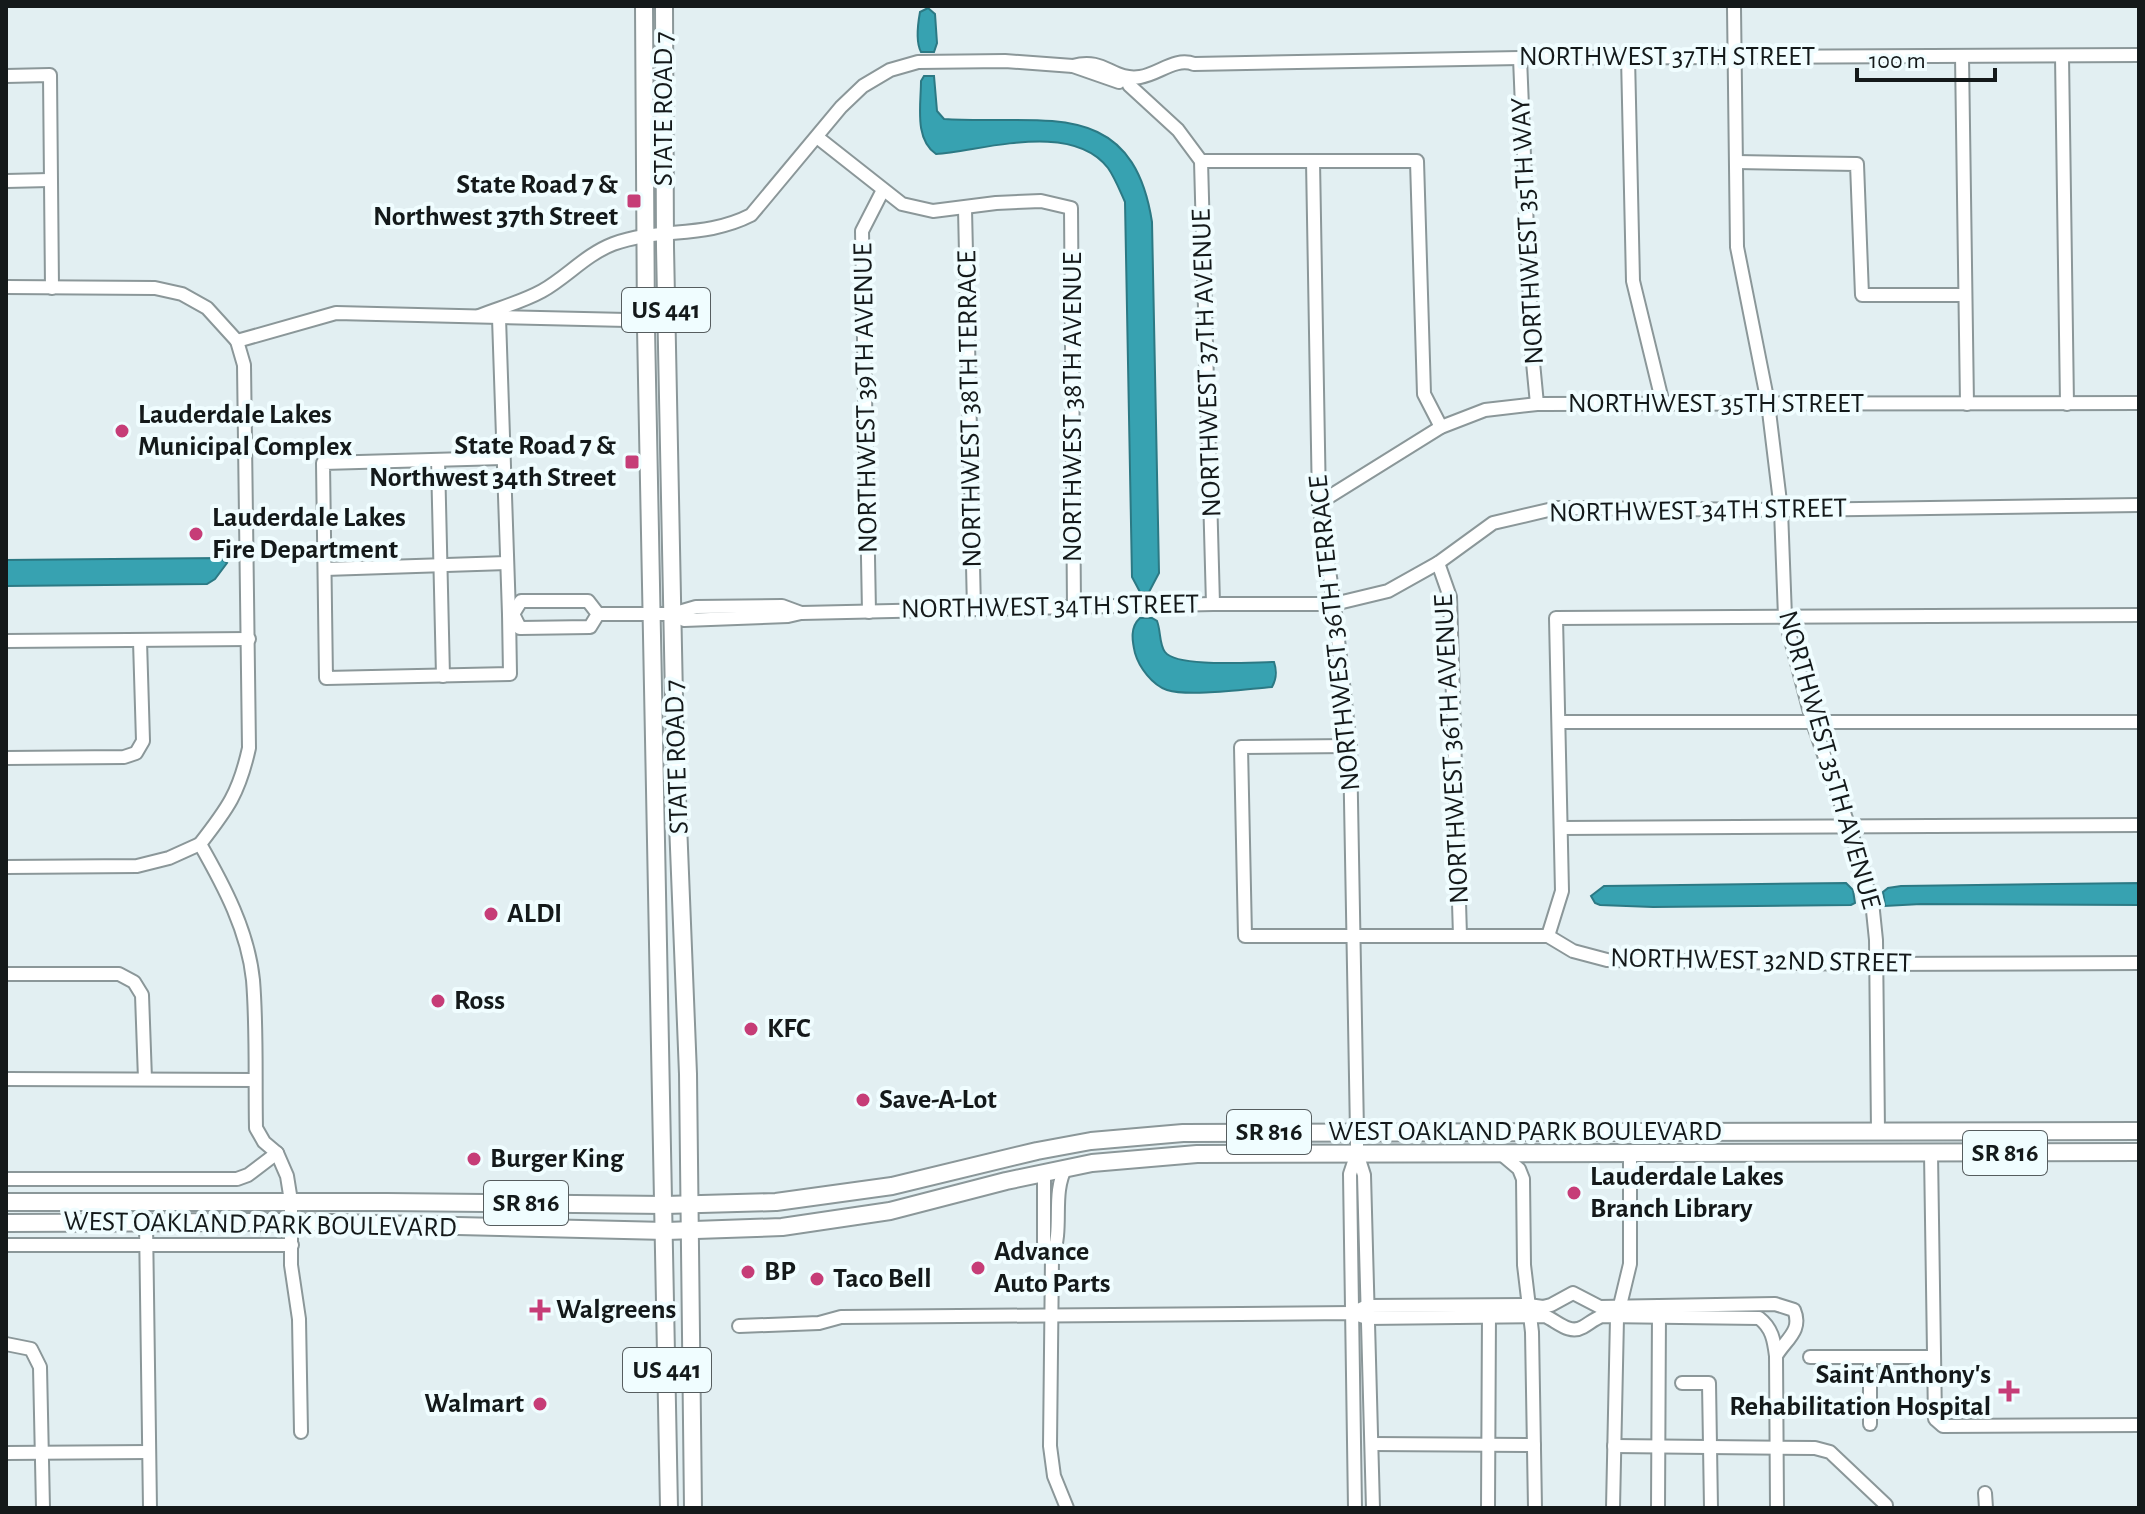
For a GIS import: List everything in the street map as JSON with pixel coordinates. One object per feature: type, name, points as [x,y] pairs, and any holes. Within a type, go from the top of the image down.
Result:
[{"type":"main road","name":"STATE ROAD 7","points":[[644,6],[646,328],[669,1508]]},
{"type":"main road","name":"STATE ROAD 7","points":[[664,6],[672,614],[691,1231],[693,1508]]},
{"type":"main road","points":[[657,800],[665,822],[667,894],[673,908],[682,909]]},
{"type":"main road","name":"WEST OAKLAND PARK BOULEVARD","points":[[6,1202],[690,1205],[776,1202],[863,1191],[1067,1146],[1183,1133],[2139,1131]]},
{"type":"main road","points":[[1601,1152],[1629,1132]]},
{"type":"main road","points":[[1630,1153],[1633,1143],[1648,1132]]},
{"type":"main road","points":[[1846,1153],[1878,1132]]},
{"type":"main road","points":[[1044,1172],[1067,1146]]},
{"type":"main road","name":"WEST OAKLAND PARK BOULEVARD","points":[[6,1223],[291,1222],[691,1231],[782,1227],[865,1216],[1066,1167],[1197,1154],[2139,1152]]},
{"type":"street","name":"NORTHWEST 35TH AVENUE","points":[[1734,8],[1737,247],[1768,403],[1781,510],[1785,617],[1812,720],[1850,825],[1873,911],[1877,964],[1878,1132]]},
{"type":"street","name":"NORTHWEST 37TH STREET","points":[[479,316],[542,291],[596,252],[626,240],[712,230],[751,215],[841,107],[863,86],[890,70],[918,62],[1005,61],[1073,66],[1086,62],[1098,64],[1128,81],[1143,79],[1185,61],[1194,64],[1520,58],[2139,55]]},
{"type":"street","points":[[1962,56],[1967,404]]},
{"type":"street","points":[[2062,56],[2067,404]]},
{"type":"street","points":[[1628,57],[1633,281],[1663,404]]},
{"type":"street","name":"NORTHWEST 35TH WAY","points":[[1520,58],[1532,352],[1537,404]]},
{"type":"street","points":[[6,76],[50,75],[52,288]]},
{"type":"street","points":[[1143,79],[1155,99],[1177,123],[1178,130]]},
{"type":"street","points":[[1128,81],[1178,130],[1201,161],[1417,161],[1424,394],[1441,427]]},
{"type":"street","points":[[817,137],[902,204],[933,211],[965,209]]},
{"type":"street","name":"NORTHWEST 37TH AVENUE","points":[[1201,161],[1213,604]]},
{"type":"street","name":"NORTHWEST 36TH TERRACE","points":[[1313,161],[1319,503],[1350,746],[1357,1153],[1364,1175],[1373,1508]]},
{"type":"street","points":[[1736,162],[1857,164],[1862,295],[1964,295]]},
{"type":"street","points":[[6,181],[50,180]]},
{"type":"street","name":"NORTHWEST 39TH AVENUE","points":[[869,612],[862,231],[883,190]]},
{"type":"street","name":"NORTHWEST 38TH AVENUE","points":[[965,209],[996,203],[1041,201],[1071,208],[1074,607]]},
{"type":"street","name":"NORTHWEST 38TH TERRACE","points":[[965,209],[974,609]]},
{"type":"street","points":[[6,287],[155,288],[182,294],[207,308],[237,341],[244,365],[249,639],[249,748],[242,780],[228,807],[200,844],[169,858],[137,866],[6,867]]},
{"type":"street","points":[[237,341],[336,313],[627,320],[646,328]]},
{"type":"street","points":[[499,318],[511,614],[510,674],[326,678],[323,463],[503,458]]},
{"type":"street","name":"NORTHWEST 35TH STREET","points":[[1319,503],[1441,427],[1485,410],[1537,404],[2139,403]]},
{"type":"street","points":[[438,460],[443,676]]},
{"type":"street","name":"NORTHWEST 34TH STREET","points":[[598,614],[672,614],[696,607],[782,606],[801,613],[1334,604],[1388,591],[1438,563],[1493,523],[1557,508],[1781,510],[2139,505]]},
{"type":"street","points":[[325,569],[507,563]]},
{"type":"street","name":"NORTHWEST 36TH AVENUE","points":[[1438,563],[1450,597],[1460,936]]},
{"type":"street","name":"NORTHWEST 34TH STREET","points":[[521,601],[588,601],[598,614],[590,627],[520,628],[511,614],[521,601]]},
{"type":"street","points":[[1548,936],[1562,891],[1556,618],[2139,615]]},
{"type":"street","points":[[6,641],[249,639]]},
{"type":"street","points":[[6,758],[124,757],[136,753],[143,741],[140,641]]},
{"type":"street","points":[[1560,722],[2139,722]]},
{"type":"street","name":"NORTHWEST 32ND STREET","points":[[1350,746],[1241,747],[1245,936],[1548,936],[1573,951],[1607,960],[1877,964],[2139,963]]},
{"type":"street","points":[[1561,828],[2139,825]]},
{"type":"street","points":[[200,844],[227,891],[253,979],[256,1128],[284,1164],[291,1201],[291,1265],[299,1319],[301,1432]]},
{"type":"street","points":[[6,974],[119,974],[134,982],[142,995],[145,1079]]},
{"type":"street","points":[[6,1079],[255,1080]]},
{"type":"street","points":[[6,1179],[237,1179],[248,1175],[277,1153]]},
{"type":"street","name":"NORTHWEST 36TH TERRACE","points":[[1355,1508],[1350,1174],[1357,1153]]},
{"type":"street","points":[[1500,1153],[1519,1169],[1523,1179],[1535,1508]]},
{"type":"street","points":[[1613,1508],[1617,1318],[1630,1264],[1630,1153]]},
{"type":"street","points":[[1931,1153],[1935,1419],[1943,1426],[2139,1425]]},
{"type":"street","points":[[1066,1167],[1059,1188],[1059,1241],[1052,1257],[1050,1446],[1054,1476],[1067,1508]]},
{"type":"street","points":[[1044,1172],[1044,1242],[1052,1257]]},
{"type":"street","points":[[145,1180],[145,1202]]},
{"type":"street","points":[[146,1223],[150,1508]]},
{"type":"street","points":[[6,1245],[292,1245]]},
{"type":"street","points":[[739,1326],[819,1323],[841,1317],[1529,1311],[1573,1293],[1600,1307],[1621,1305],[1659,1311],[1759,1318],[1766,1317],[1775,1304]]},
{"type":"street","points":[[1529,1311],[1573,1330],[1602,1316],[1617,1318],[1659,1311],[1775,1304],[1794,1310],[1797,1317],[1796,1331],[1783,1343],[1776,1356]]},
{"type":"street","points":[[1488,1508],[1489,1311]]},
{"type":"street","points":[[1658,1508],[1659,1311]]},
{"type":"street","points":[[1759,1318],[1773,1336],[1776,1356],[1777,1508]]},
{"type":"street","points":[[6,1344],[31,1349],[40,1367],[43,1508]]},
{"type":"street","points":[[1810,1357],[1933,1357]]},
{"type":"street","points":[[1870,1357],[1870,1424]]},
{"type":"street","points":[[1682,1383],[1709,1383],[1711,1508]]},
{"type":"street","points":[[1372,1444],[1534,1445]]},
{"type":"street","points":[[1614,1446],[1815,1448],[1830,1452],[1886,1508]]},
{"type":"street","points":[[6,1453],[149,1452]]},
{"type":"street","points":[[1985,1493],[1986,1508]]},
{"type":"water","points":[[928,8],[935,14],[937,43],[934,52],[921,52],[919,16]]},
{"type":"water","points":[[924,76],[934,76],[937,111],[944,119],[1046,121],[1076,125],[1102,135],[1124,152],[1141,181],[1152,222],[1159,573],[1149,592],[1140,592],[1132,577],[1125,202],[1108,168],[1092,154],[1073,145],[1027,142],[936,154],[924,140],[922,131],[921,81]]},
{"type":"water","points":[[220,558],[227,563],[207,584],[6,586],[6,560]]},
{"type":"water","points":[[1140,618],[1157,621],[1163,649],[1172,657],[1199,662],[1274,662],[1275,681],[1272,687],[1218,692],[1189,693],[1161,688],[1147,675],[1135,653],[1133,630]]},
{"type":"water","points":[[1846,883],[1853,890],[1855,903],[1851,905],[1653,907],[1600,905],[1591,896],[1604,886]]},
{"type":"water","points":[[2139,883],[2139,905],[1885,906],[1883,892],[1901,886]]},
{"type":"place","name":"State Road 7 & Northwest 37th Street","points":[[634,201]]},
{"type":"place","name":"Lauderdale Lakes Municipal Complex","points":[[122,431]]},
{"type":"place","name":"State Road 7 & Northwest 34th Street","points":[[632,462]]},
{"type":"place","name":"Lauderdale Lakes Fire Department","points":[[196,534]]},
{"type":"place","name":"ALDI","points":[[491,914]]},
{"type":"place","name":"Ross","points":[[438,1001]]},
{"type":"place","name":"KFC","points":[[751,1029]]},
{"type":"place","name":"Save-A-Lot","points":[[863,1100]]},
{"type":"place","name":"Burger King","points":[[474,1159]]},
{"type":"place","name":"Lauderdale Lakes Branch Library","points":[[1574,1193]]},
{"type":"place","name":"Advance Auto Parts","points":[[978,1268]]},
{"type":"place","name":"BP","points":[[748,1272]]},
{"type":"place","name":"Taco Bell","points":[[817,1279]]},
{"type":"place","name":"Walgreens","points":[[540,1310]]},
{"type":"place","name":"Saint Anthony's Rehabilitation Hospital","points":[[2009,1391]]},
{"type":"place","name":"Walmart","points":[[540,1404]]}]
